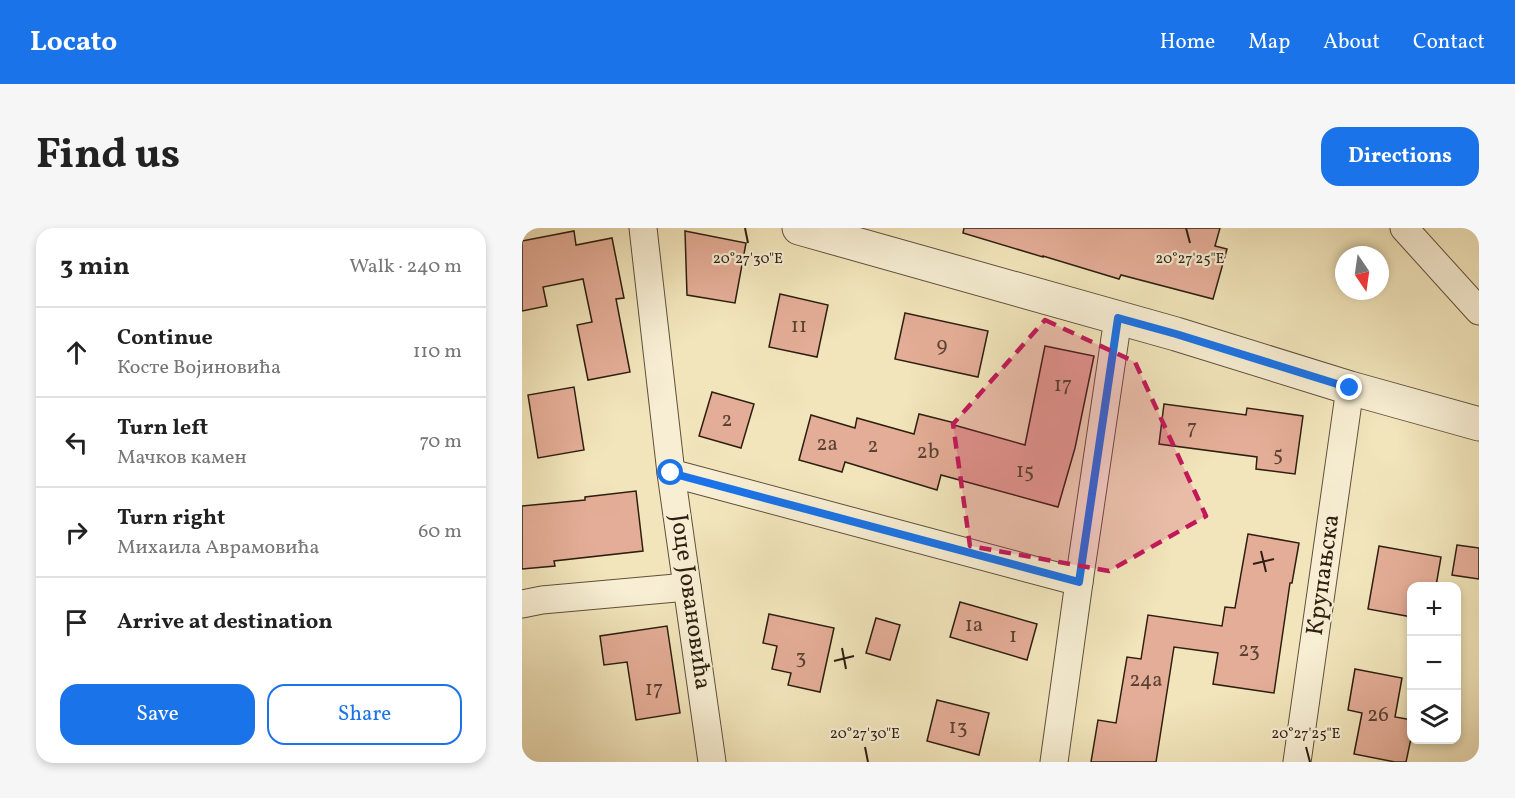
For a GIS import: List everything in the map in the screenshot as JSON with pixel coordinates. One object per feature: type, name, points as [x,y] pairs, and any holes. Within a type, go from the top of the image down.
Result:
[{"type":"street","name":"Јоце Јовановића","points":[[643,228],[671,473],[712,762]]},
{"type":"street","points":[[800,228],[1479,424]]},
{"type":"street","points":[[1404,228],[1479,311]]},
{"type":"street","points":[[1054,762],[1118,318]]},
{"type":"street","name":"Крупањска","points":[[1297,762],[1350,388]]},
{"type":"street","points":[[671,473],[1079,582]]},
{"type":"street","points":[[522,604],[542,600],[687,587]]},
{"type":"highlighted area","points":[[1045,320],[1135,362],[1206,516],[1109,571],[970,546],[953,424]]},
{"type":"building","points":[[964,228],[1220,228],[1215,246],[1227,249],[1213,299],[1121,275],[1119,279],[963,233]]},
{"type":"building","points":[[574,231],[576,245],[612,238],[624,298],[616,299],[630,372],[588,380],[577,325],[592,322],[583,279],[543,287],[547,306],[522,311],[522,241]]},
{"type":"building","points":[[685,231],[746,243],[735,303],[687,295]]},
{"type":"building","points":[[780,294],[828,305],[817,357],[769,347]]},
{"type":"building","points":[[905,313],[988,331],[978,377],[895,359]]},
{"type":"building","points":[[1045,346],[1094,356],[1075,448],[1058,507],[941,475],[937,490],[845,462],[842,472],[799,460],[811,415],[855,428],[857,418],[914,434],[919,414],[1025,445]]},
{"type":"building","points":[[574,387],[584,450],[538,458],[528,395]]},
{"type":"building","points":[[712,392],[754,404],[741,448],[699,436]]},
{"type":"building","points":[[1164,404],[1246,415],[1247,408],[1303,416],[1295,474],[1256,469],[1257,457],[1159,444]]},
{"type":"building","points":[[636,491],[643,551],[554,561],[555,566],[522,569],[522,506],[585,500],[585,497]]},
{"type":"building","points":[[1248,534],[1299,543],[1292,583],[1290,583],[1274,693],[1213,684],[1218,653],[1174,647],[1156,762],[1091,762],[1098,720],[1116,723],[1127,657],[1141,659],[1148,615],[1222,626],[1225,607],[1235,608]]},
{"type":"building","points":[[1457,545],[1479,548],[1479,579],[1452,575]]},
{"type":"building","points":[[1379,546],[1441,557],[1437,582],[1407,582],[1407,616],[1368,609]]},
{"type":"building","points":[[960,602],[1037,624],[1027,660],[950,637]]},
{"type":"building","points":[[769,614],[834,628],[820,692],[788,685],[791,673],[772,669],[777,646],[763,643]]},
{"type":"building","points":[[876,618],[900,625],[890,660],[866,653]]},
{"type":"building","points":[[667,626],[680,713],[636,720],[627,662],[604,665],[600,636]]},
{"type":"building","points":[[1355,669],[1402,678],[1395,717],[1407,719],[1407,744],[1410,744],[1406,762],[1354,754],[1362,713],[1348,710]]},
{"type":"building","points":[[937,700],[989,713],[979,755],[927,741]]},
{"type":"route","points":[[671,473],[1079,582],[1118,318],[1350,388]]}]
